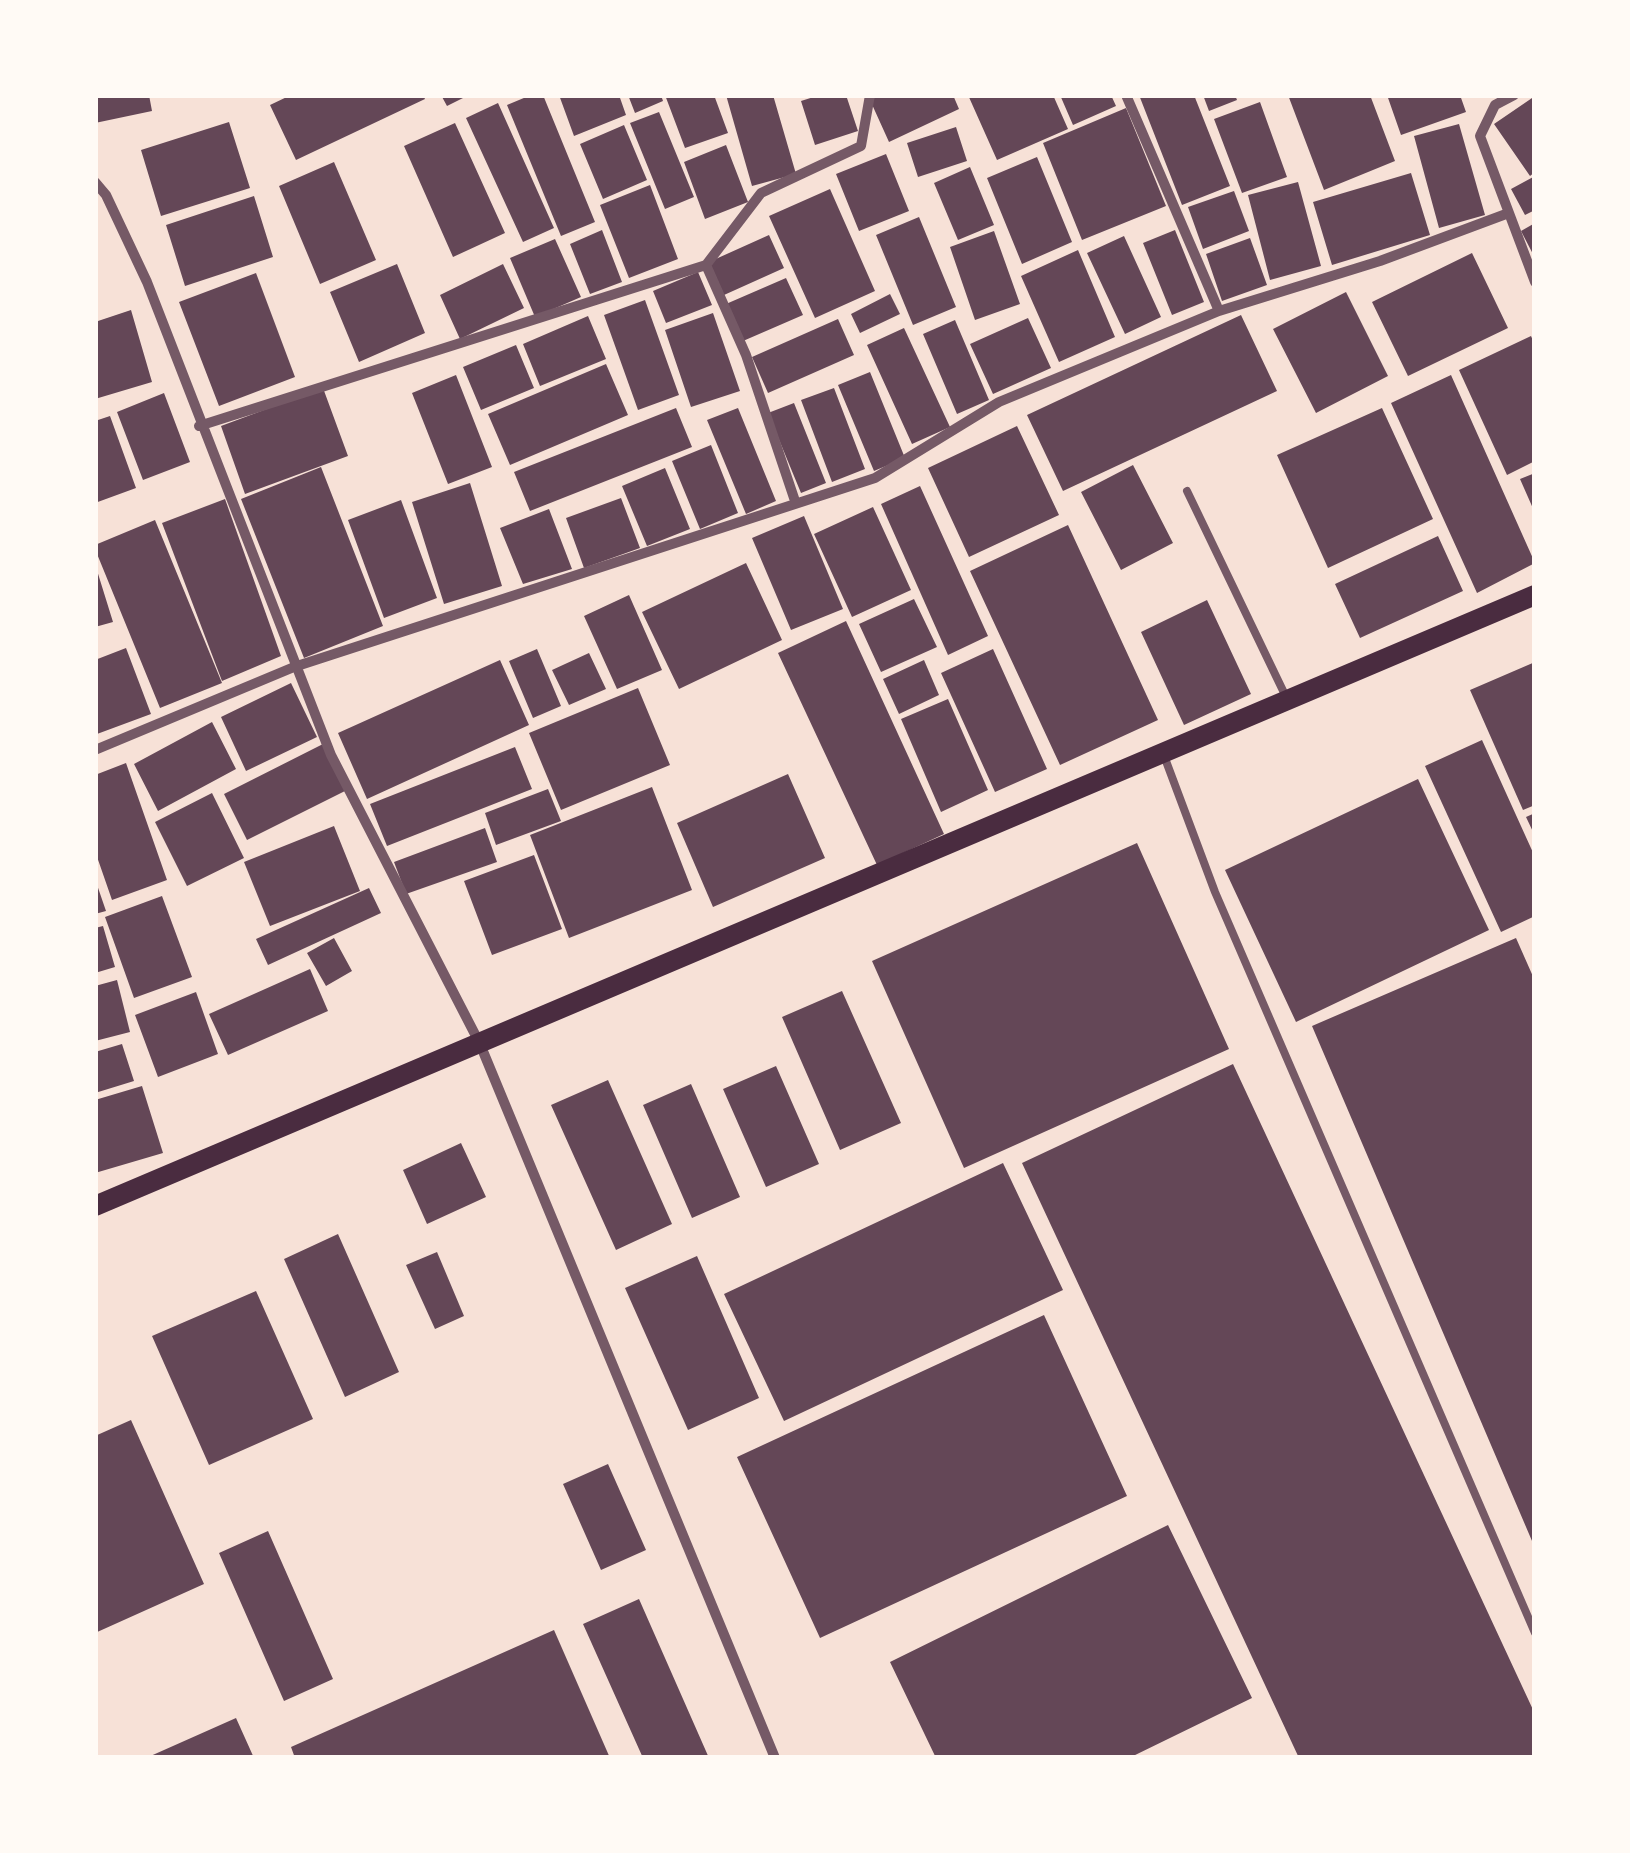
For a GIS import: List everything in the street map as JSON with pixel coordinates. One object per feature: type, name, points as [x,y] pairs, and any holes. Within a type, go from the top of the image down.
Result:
[{"type":"main road","points":[[95,1206],[1535,595]]},
{"type":"street","points":[[200,426],[706,264],[761,193],[861,146],[870,95]]},
{"type":"street","points":[[1126,95],[1219,312]]},
{"type":"street","points":[[1514,95],[1494,105],[1480,136],[1506,214],[1535,282]]},
{"type":"street","points":[[95,182],[106,195],[147,282],[331,755],[480,1044],[775,1758]]},
{"type":"street","points":[[95,750],[294,667],[875,478],[999,402],[1219,312],[1380,261],[1506,214]]},
{"type":"street","points":[[706,264],[746,354],[795,501]]},
{"type":"lane","points":[[1187,491],[1288,700]]},
{"type":"lane","points":[[1163,752],[1215,892],[1535,1633]]},
{"type":"building","points":[[95,95],[149,95],[152,111],[95,123]]},
{"type":"building","points":[[291,95],[423,95],[425,99],[296,160],[270,105]]},
{"type":"building","points":[[441,95],[469,95],[447,106]]},
{"type":"building","points":[[531,95],[543,95],[595,222],[561,236],[507,105]]},
{"type":"building","points":[[559,95],[619,95],[626,115],[574,136]]},
{"type":"building","points":[[628,95],[661,95],[663,101],[635,113]]},
{"type":"building","points":[[665,95],[714,95],[728,133],[685,148]]},
{"type":"building","points":[[726,95],[773,95],[796,174],[752,186]]},
{"type":"building","points":[[820,95],[846,95],[858,131],[815,145],[801,101]]},
{"type":"building","points":[[881,95],[953,95],[959,109],[889,142],[870,100]]},
{"type":"building","points":[[968,95],[1053,95],[1068,129],[997,160]]},
{"type":"building","points":[[1060,95],[1111,95],[1116,106],[1073,125]]},
{"type":"building","points":[[1139,95],[1194,95],[1230,186],[1182,205]]},
{"type":"building","points":[[1203,95],[1235,95],[1237,100],[1209,111]]},
{"type":"building","points":[[1288,95],[1370,95],[1395,161],[1324,190]]},
{"type":"building","points":[[1387,95],[1460,95],[1466,112],[1401,135]]},
{"type":"building","points":[[1535,96],[1535,172],[1530,176],[1494,124]]},
{"type":"building","points":[[1260,102],[1287,177],[1242,193],[1214,119]]},
{"type":"building","points":[[498,103],[554,228],[523,242],[466,118]]},
{"type":"building","points":[[1126,108],[1166,206],[1082,240],[1043,143]]},
{"type":"building","points":[[659,112],[694,197],[665,209],[630,123]]},
{"type":"building","points":[[229,122],[250,188],[161,216],[141,150]]},
{"type":"building","points":[[455,123],[505,233],[453,257],[404,146]]},
{"type":"building","points":[[1459,124],[1485,215],[1439,228],[1414,136]]},
{"type":"building","points":[[624,125],[647,180],[603,199],[580,144]]},
{"type":"building","points":[[956,127],[967,161],[918,177],[907,143]]},
{"type":"building","points":[[726,145],[748,202],[705,219],[684,162]]},
{"type":"building","points":[[886,154],[909,211],[859,231],[836,174]]},
{"type":"building","points":[[1037,157],[1072,242],[1022,264],[987,178]]},
{"type":"building","points":[[334,162],[376,260],[320,284],[279,186]]},
{"type":"building","points":[[970,167],[994,225],[958,240],[934,183]]},
{"type":"building","points":[[1411,173],[1430,235],[1332,265],[1313,202]]},
{"type":"building","points":[[1535,176],[1535,210],[1525,215],[1511,189]]},
{"type":"building","points":[[1298,182],[1321,266],[1270,280],[1248,195]]},
{"type":"building","points":[[650,185],[678,259],[629,278],[600,205]]},
{"type":"building","points":[[830,189],[875,291],[815,318],[769,216]]},
{"type":"building","points":[[1234,191],[1249,231],[1203,249],[1188,207]]},
{"type":"building","points":[[254,196],[273,257],[185,286],[166,225]]},
{"type":"building","points":[[919,217],[956,307],[913,325],[876,235]]},
{"type":"building","points":[[1535,223],[1535,258],[1521,231]]},
{"type":"building","points":[[602,230],[622,282],[590,294],[570,244]]},
{"type":"building","points":[[1175,230],[1204,302],[1172,315],[1143,243]]},
{"type":"building","points":[[994,231],[1020,304],[975,320],[950,247]]},
{"type":"building","points":[[769,235],[784,268],[724,295],[709,262]]},
{"type":"building","points":[[1124,236],[1161,317],[1125,334],[1087,253]]},
{"type":"building","points":[[1250,238],[1267,285],[1222,301],[1206,254]]},
{"type":"building","points":[[555,239],[581,297],[535,317],[510,258]]},
{"type":"building","points":[[1078,250],[1115,337],[1059,362],[1021,276]]},
{"type":"building","points":[[1472,253],[1508,328],[1408,376],[1372,302]]},
{"type":"building","points":[[397,264],[425,333],[359,362],[330,292]]},
{"type":"building","points":[[503,264],[524,308],[460,339],[440,295]]},
{"type":"building","points":[[698,272],[712,305],[666,323],[653,291]]},
{"type":"building","points":[[256,273],[295,377],[219,406],[179,302]]},
{"type":"building","points":[[786,278],[803,315],[743,341],[726,304]]},
{"type":"building","points":[[1346,292],[1388,376],[1316,413],[1273,329]]},
{"type":"building","points":[[890,294],[900,314],[860,333],[851,314]]},
{"type":"building","points":[[645,300],[679,395],[638,410],[604,315]]},
{"type":"building","points":[[131,310],[152,382],[95,399],[95,322]]},
{"type":"building","points":[[713,313],[740,391],[691,407],[665,330]]},
{"type":"building","points":[[1241,315],[1277,391],[1063,491],[1027,415]]},
{"type":"building","points":[[588,316],[606,359],[540,386],[523,344]]},
{"type":"building","points":[[1028,318],[1051,368],[993,394],[970,344]]},
{"type":"building","points":[[838,319],[854,355],[768,393],[752,357]]},
{"type":"building","points":[[955,320],[989,400],[957,414],[923,334]]},
{"type":"building","points":[[904,328],[950,427],[912,444],[867,345]]},
{"type":"building","points":[[1531,336],[1535,345],[1535,461],[1507,475],[1459,370]]},
{"type":"building","points":[[516,345],[534,388],[481,410],[463,367]]},
{"type":"building","points":[[606,364],[628,415],[510,465],[488,414]]},
{"type":"building","points":[[870,372],[905,458],[874,471],[838,385]]},
{"type":"building","points":[[456,375],[492,467],[448,484],[412,393]]},
{"type":"building","points":[[1451,375],[1535,563],[1477,593],[1391,403]]},
{"type":"building","points":[[323,388],[348,456],[245,494],[221,426]]},
{"type":"building","points":[[834,388],[865,469],[832,482],[801,400]]},
{"type":"building","points":[[164,393],[190,462],[143,480],[117,412]]},
{"type":"building","points":[[794,403],[826,483],[801,493],[768,413]]},
{"type":"building","points":[[676,408],[692,447],[530,511],[514,472]]},
{"type":"building","points":[[738,408],[776,501],[746,514],[707,420]]},
{"type":"building","points":[[1382,408],[1433,519],[1328,568],[1277,455]]},
{"type":"building","points":[[110,416],[136,488],[95,503],[95,421]]},
{"type":"building","points":[[1017,426],[1059,515],[969,557],[928,468]]},
{"type":"building","points":[[711,445],[738,513],[700,529],[672,461]]},
{"type":"building","points":[[1133,465],[1173,543],[1121,570],[1081,492]]},
{"type":"building","points":[[321,467],[383,626],[304,658],[241,499]]},
{"type":"building","points":[[665,468],[690,529],[647,546],[622,486]]},
{"type":"building","points":[[1535,473],[1535,513],[1520,479]]},
{"type":"building","points":[[470,483],[502,586],[444,604],[412,502]]},
{"type":"building","points":[[920,486],[988,636],[948,655],[881,504]]},
{"type":"building","points":[[621,498],[640,548],[584,568],[566,518]]},
{"type":"building","points":[[225,499],[281,656],[222,681],[162,523]]},
{"type":"building","points":[[401,500],[437,598],[384,618],[348,520]]},
{"type":"building","points":[[873,507],[911,590],[852,617],[814,534]]},
{"type":"building","points":[[549,509],[572,569],[523,584],[500,528]]},
{"type":"building","points":[[804,516],[843,609],[791,630],[752,538]]},
{"type":"building","points":[[155,520],[222,683],[160,708],[95,549],[95,545]]},
{"type":"building","points":[[1068,525],[1158,720],[1060,765],[970,571]]},
{"type":"building","points":[[1438,536],[1463,591],[1360,638],[1335,584]]},
{"type":"building","points":[[746,563],[782,640],[679,689],[642,612]]},
{"type":"building","points":[[95,564],[113,622],[95,627]]},
{"type":"building","points":[[629,595],[662,670],[617,689],[584,616]]},
{"type":"building","points":[[914,599],[937,647],[881,672],[859,624]]},
{"type":"building","points":[[1207,600],[1251,694],[1184,725],[1141,632]]},
{"type":"building","points":[[846,621],[944,834],[877,865],[778,653]]},
{"type":"building","points":[[126,648],[151,714],[97,734],[95,660]]},
{"type":"building","points":[[537,649],[561,706],[533,718],[509,661]]},
{"type":"building","points":[[993,649],[1047,769],[995,792],[941,673]]},
{"type":"building","points":[[589,653],[606,689],[569,705],[552,670]]},
{"type":"building","points":[[500,660],[529,725],[367,799],[338,733]]},
{"type":"building","points":[[924,660],[939,695],[899,714],[883,679]]},
{"type":"building","points":[[1535,662],[1535,805],[1523,810],[1470,690]]},
{"type":"building","points":[[291,683],[317,737],[246,771],[221,717]]},
{"type":"building","points":[[638,688],[670,765],[561,810],[529,733]]},
{"type":"building","points":[[948,699],[988,790],[941,812],[901,719]]},
{"type":"building","points":[[212,722],[236,769],[158,811],[134,764]]},
{"type":"building","points":[[1482,740],[1535,857],[1535,916],[1501,932],[1425,766]]},
{"type":"building","points":[[323,744],[347,790],[247,840],[224,794]]},
{"type":"building","points":[[515,747],[532,789],[387,846],[370,804]]},
{"type":"building","points":[[126,763],[167,880],[112,900],[95,851],[95,775]]},
{"type":"building","points":[[788,774],[825,858],[713,907],[677,823]]},
{"type":"building","points":[[1418,779],[1489,930],[1296,1022],[1225,870]]},
{"type":"building","points":[[652,787],[692,890],[569,938],[530,835]]},
{"type":"building","points":[[548,789],[561,821],[496,845],[485,813]]},
{"type":"building","points":[[212,793],[244,858],[187,886],[155,822]]},
{"type":"building","points":[[1535,813],[1535,836],[1526,817]]},
{"type":"building","points":[[334,826],[360,891],[270,926],[244,862]]},
{"type":"building","points":[[485,828],[497,862],[406,894],[394,862]]},
{"type":"building","points":[[1137,843],[1229,1049],[964,1168],[872,961]]},
{"type":"building","points":[[534,855],[562,929],[492,955],[464,881]]},
{"type":"building","points":[[95,879],[106,911],[95,914]]},
{"type":"building","points":[[369,888],[381,913],[268,965],[256,939]]},
{"type":"building","points":[[162,896],[192,977],[134,998],[105,917]]},
{"type":"building","points":[[103,926],[115,967],[95,973],[95,928]]},
{"type":"building","points":[[334,938],[352,971],[326,986],[307,953]]},
{"type":"building","points":[[1516,938],[1535,981],[1535,1548],[1312,1026]]},
{"type":"building","points":[[310,969],[328,1011],[228,1055],[209,1014]]},
{"type":"building","points":[[117,980],[130,1032],[95,1041],[95,986]]},
{"type":"building","points":[[842,991],[901,1123],[840,1150],[782,1017]]},
{"type":"building","points":[[196,992],[218,1054],[158,1077],[135,1015]]},
{"type":"building","points":[[122,1044],[134,1081],[95,1093],[95,1052]]},
{"type":"building","points":[[1233,1064],[1535,1714],[1535,1758],[1299,1758],[1022,1163]]},
{"type":"building","points":[[776,1066],[819,1164],[766,1187],[723,1089]]},
{"type":"building","points":[[608,1080],[672,1224],[616,1250],[551,1105]]},
{"type":"building","points":[[691,1084],[740,1197],[692,1218],[643,1105]]},
{"type":"building","points":[[142,1086],[163,1153],[95,1173],[95,1100]]},
{"type":"building","points":[[461,1143],[486,1197],[427,1224],[403,1170]]},
{"type":"building","points":[[1003,1163],[1063,1290],[784,1421],[724,1294]]},
{"type":"building","points":[[338,1234],[399,1372],[345,1397],[284,1259]]},
{"type":"building","points":[[437,1252],[464,1316],[435,1329],[406,1265]]},
{"type":"building","points":[[697,1256],[759,1398],[688,1430],[625,1288]]},
{"type":"building","points":[[256,1291],[313,1419],[209,1465],[152,1336]]},
{"type":"building","points":[[1044,1315],[1127,1496],[820,1638],[737,1457]]},
{"type":"building","points":[[131,1420],[204,1584],[95,1633],[95,1436]]},
{"type":"building","points":[[608,1464],[646,1550],[601,1570],[563,1484]]},
{"type":"building","points":[[1168,1525],[1252,1698],[1129,1758],[936,1758],[890,1662]]},
{"type":"building","points":[[268,1531],[333,1679],[284,1701],[219,1553]]},
{"type":"building","points":[[639,1599],[709,1758],[643,1758],[583,1624]]},
{"type":"building","points":[[554,1630],[610,1758],[295,1758],[291,1747]]},
{"type":"building","points":[[236,1718],[254,1758],[146,1758]]}]
